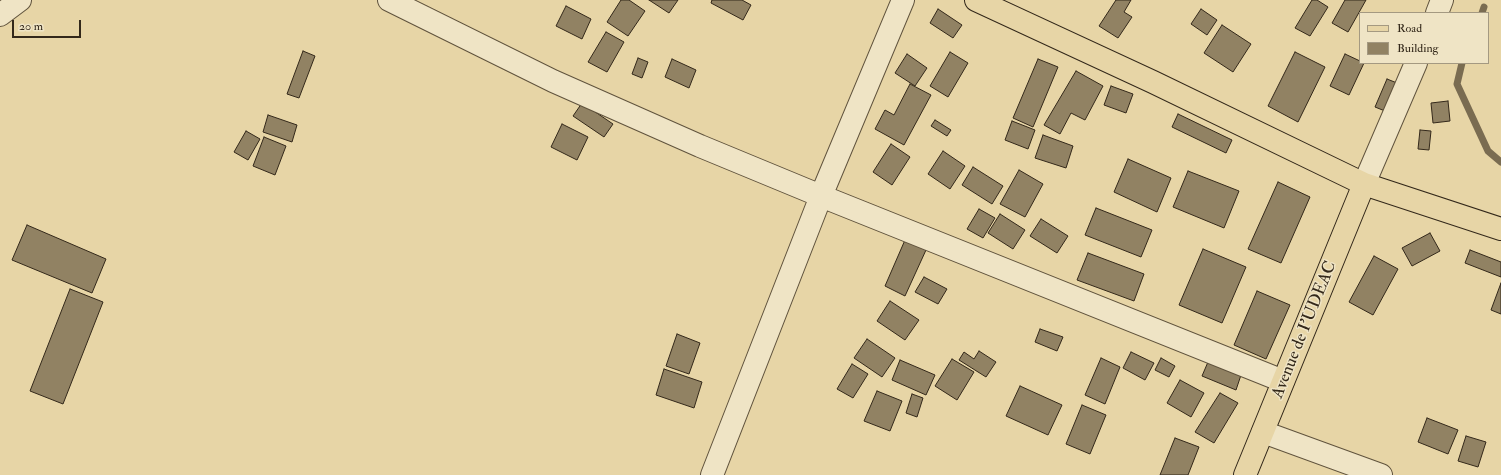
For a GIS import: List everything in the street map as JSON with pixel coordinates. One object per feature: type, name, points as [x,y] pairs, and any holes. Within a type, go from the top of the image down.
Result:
[{"type":"main road","points":[[976,0],[1153,82],[1364,184],[1501,229]]},
{"type":"main road","name":"Avenue de I'UDEAC","points":[[1245,475],[1364,184]]},
{"type":"street","points":[[0,14],[20,0]]},
{"type":"street","points":[[389,0],[553,82],[820,196],[1283,381]]},
{"type":"street","points":[[712,475],[820,196],[903,0]]},
{"type":"street","points":[[1437,12],[1442,0]]},
{"type":"street","points":[[1364,184],[1416,64]]},
{"type":"street","points":[[1263,432],[1381,475]]},
{"type":"building","points":[[621,0],[629,0],[645,11],[628,36],[607,22]]},
{"type":"building","points":[[649,0],[678,0],[669,13]]},
{"type":"building","points":[[712,0],[742,0],[751,5],[743,20],[711,3]]},
{"type":"building","points":[[1116,0],[1131,0],[1124,12],[1132,17],[1118,38],[1099,26]]},
{"type":"building","points":[[1312,0],[1317,0],[1328,7],[1310,36],[1295,28]]},
{"type":"building","points":[[1345,0],[1366,0],[1348,32],[1332,23]]},
{"type":"building","points":[[566,6],[591,19],[582,39],[556,26]]},
{"type":"building","points":[[938,9],[962,25],[953,38],[930,23]]},
{"type":"building","points":[[1201,9],[1217,20],[1207,35],[1191,24]]},
{"type":"building","points":[[1222,25],[1251,44],[1233,72],[1204,53]]},
{"type":"building","points":[[606,32],[624,42],[607,72],[588,62]]},
{"type":"building","points":[[303,51],[315,56],[299,98],[287,94]]},
{"type":"building","points":[[950,52],[968,63],[948,97],[930,86]]},
{"type":"building","points":[[1295,52],[1325,67],[1298,122],[1268,106]]},
{"type":"building","points":[[907,54],[927,68],[915,86],[895,73]]},
{"type":"building","points":[[1345,54],[1359,61],[1359,64],[1364,64],[1349,95],[1330,86]]},
{"type":"building","points":[[638,58],[648,62],[642,78],[632,74]]},
{"type":"building","points":[[672,59],[696,70],[689,88],[665,77]]},
{"type":"building","points":[[1038,59],[1058,67],[1033,127],[1013,118]]},
{"type":"building","points":[[1076,71],[1103,86],[1085,120],[1071,113],[1060,134],[1044,125]]},
{"type":"building","points":[[1387,79],[1402,85],[1390,113],[1375,107]]},
{"type":"building","points":[[910,84],[931,95],[904,145],[875,129],[885,110],[894,115]]},
{"type":"building","points":[[1111,86],[1133,94],[1126,113],[1104,105]]},
{"type":"building","points":[[1448,101],[1450,121],[1433,123],[1431,103]]},
{"type":"building","points":[[582,103],[613,124],[604,137],[573,116]]},
{"type":"building","points":[[1178,114],[1232,140],[1226,153],[1172,127]]},
{"type":"building","points":[[268,115],[297,125],[292,142],[263,132]]},
{"type":"building","points":[[935,120],[951,130],[947,136],[931,126]]},
{"type":"building","points":[[1012,121],[1035,130],[1028,149],[1005,140]]},
{"type":"building","points":[[562,124],[588,137],[577,160],[551,147]]},
{"type":"building","points":[[1420,130],[1431,131],[1429,150],[1418,149]]},
{"type":"building","points":[[246,131],[260,139],[248,160],[234,152]]},
{"type":"building","points":[[1043,135],[1073,146],[1066,168],[1035,158]]},
{"type":"building","points":[[264,137],[286,146],[275,175],[253,166]]},
{"type":"building","points":[[891,144],[910,157],[892,185],[873,172]]},
{"type":"building","points":[[943,151],[965,166],[950,189],[928,174]]},
{"type":"building","points":[[1128,159],[1171,178],[1157,212],[1114,192]]},
{"type":"building","points":[[973,167],[1003,186],[992,204],[962,185]]},
{"type":"building","points":[[1019,170],[1043,184],[1025,217],[1000,204]]},
{"type":"building","points":[[1188,171],[1239,191],[1224,228],[1173,207]]},
{"type":"building","points":[[1278,182],[1310,197],[1281,263],[1248,249]]},
{"type":"building","points":[[1096,208],[1152,230],[1141,257],[1085,235]]},
{"type":"building","points":[[979,209],[995,218],[983,238],[967,229]]},
{"type":"building","points":[[1000,214],[1025,230],[1013,249],[988,233]]},
{"type":"building","points":[[1041,219],[1068,236],[1057,253],[1030,236]]},
{"type":"building","points":[[27,225],[106,259],[92,293],[12,260]]},
{"type":"building","points":[[1430,233],[1440,251],[1412,266],[1402,248]]},
{"type":"building","points":[[905,240],[926,250],[905,296],[885,286]]},
{"type":"building","points":[[1203,249],[1246,267],[1222,323],[1179,305]]},
{"type":"building","points":[[1470,250],[1501,262],[1501,277],[1465,263]]},
{"type":"building","points":[[1088,253],[1144,274],[1134,301],[1077,280]]},
{"type":"building","points":[[1374,256],[1398,269],[1373,315],[1349,302]]},
{"type":"building","points":[[924,277],[947,289],[938,304],[915,292]]},
{"type":"building","points":[[1501,283],[1501,314],[1491,310]]},
{"type":"building","points":[[70,289],[103,302],[63,404],[30,391]]},
{"type":"building","points":[[1257,291],[1290,305],[1266,359],[1234,345]]},
{"type":"building","points":[[890,301],[919,320],[905,340],[877,321]]},
{"type":"building","points":[[1040,329],[1063,337],[1057,351],[1035,342]]},
{"type":"building","points":[[677,334],[700,343],[689,374],[666,366]]},
{"type":"building","points":[[867,339],[895,358],[882,377],[854,358]]},
{"type":"building","points":[[979,351],[996,362],[986,377],[959,360],[964,352],[974,359]]},
{"type":"building","points":[[1131,352],[1154,363],[1145,380],[1123,368]]},
{"type":"building","points":[[1101,358],[1120,367],[1105,404],[1085,395]]},
{"type":"building","points":[[1161,358],[1175,366],[1169,377],[1155,370]]},
{"type":"building","points":[[952,359],[974,372],[957,400],[935,386]]},
{"type":"building","points":[[900,360],[935,375],[926,395],[892,380]]},
{"type":"building","points":[[1208,362],[1241,375],[1236,390],[1202,376]]},
{"type":"building","points":[[852,364],[868,374],[853,398],[837,389]]},
{"type":"building","points":[[664,369],[702,382],[694,408],[656,395]]},
{"type":"building","points":[[1180,380],[1204,393],[1191,417],[1167,403]]},
{"type":"building","points":[[1020,386],[1062,405],[1048,435],[1006,416]]},
{"type":"building","points":[[877,391],[902,401],[890,431],[864,421]]},
{"type":"building","points":[[1220,393],[1238,403],[1214,443],[1195,432]]},
{"type":"building","points":[[912,394],[923,398],[917,417],[906,413]]},
{"type":"building","points":[[1082,405],[1106,415],[1090,454],[1066,444]]},
{"type":"building","points":[[1427,418],[1458,430],[1448,454],[1418,442]]},
{"type":"building","points":[[1466,436],[1486,442],[1478,467],[1458,461]]},
{"type":"building","points":[[1175,438],[1199,447],[1188,475],[1160,475]]},
{"type":"waterway","points":[[1482,12],[1484,7]]},
{"type":"waterway","points":[[1462,64],[1457,84],[1488,151],[1501,162]]}]
